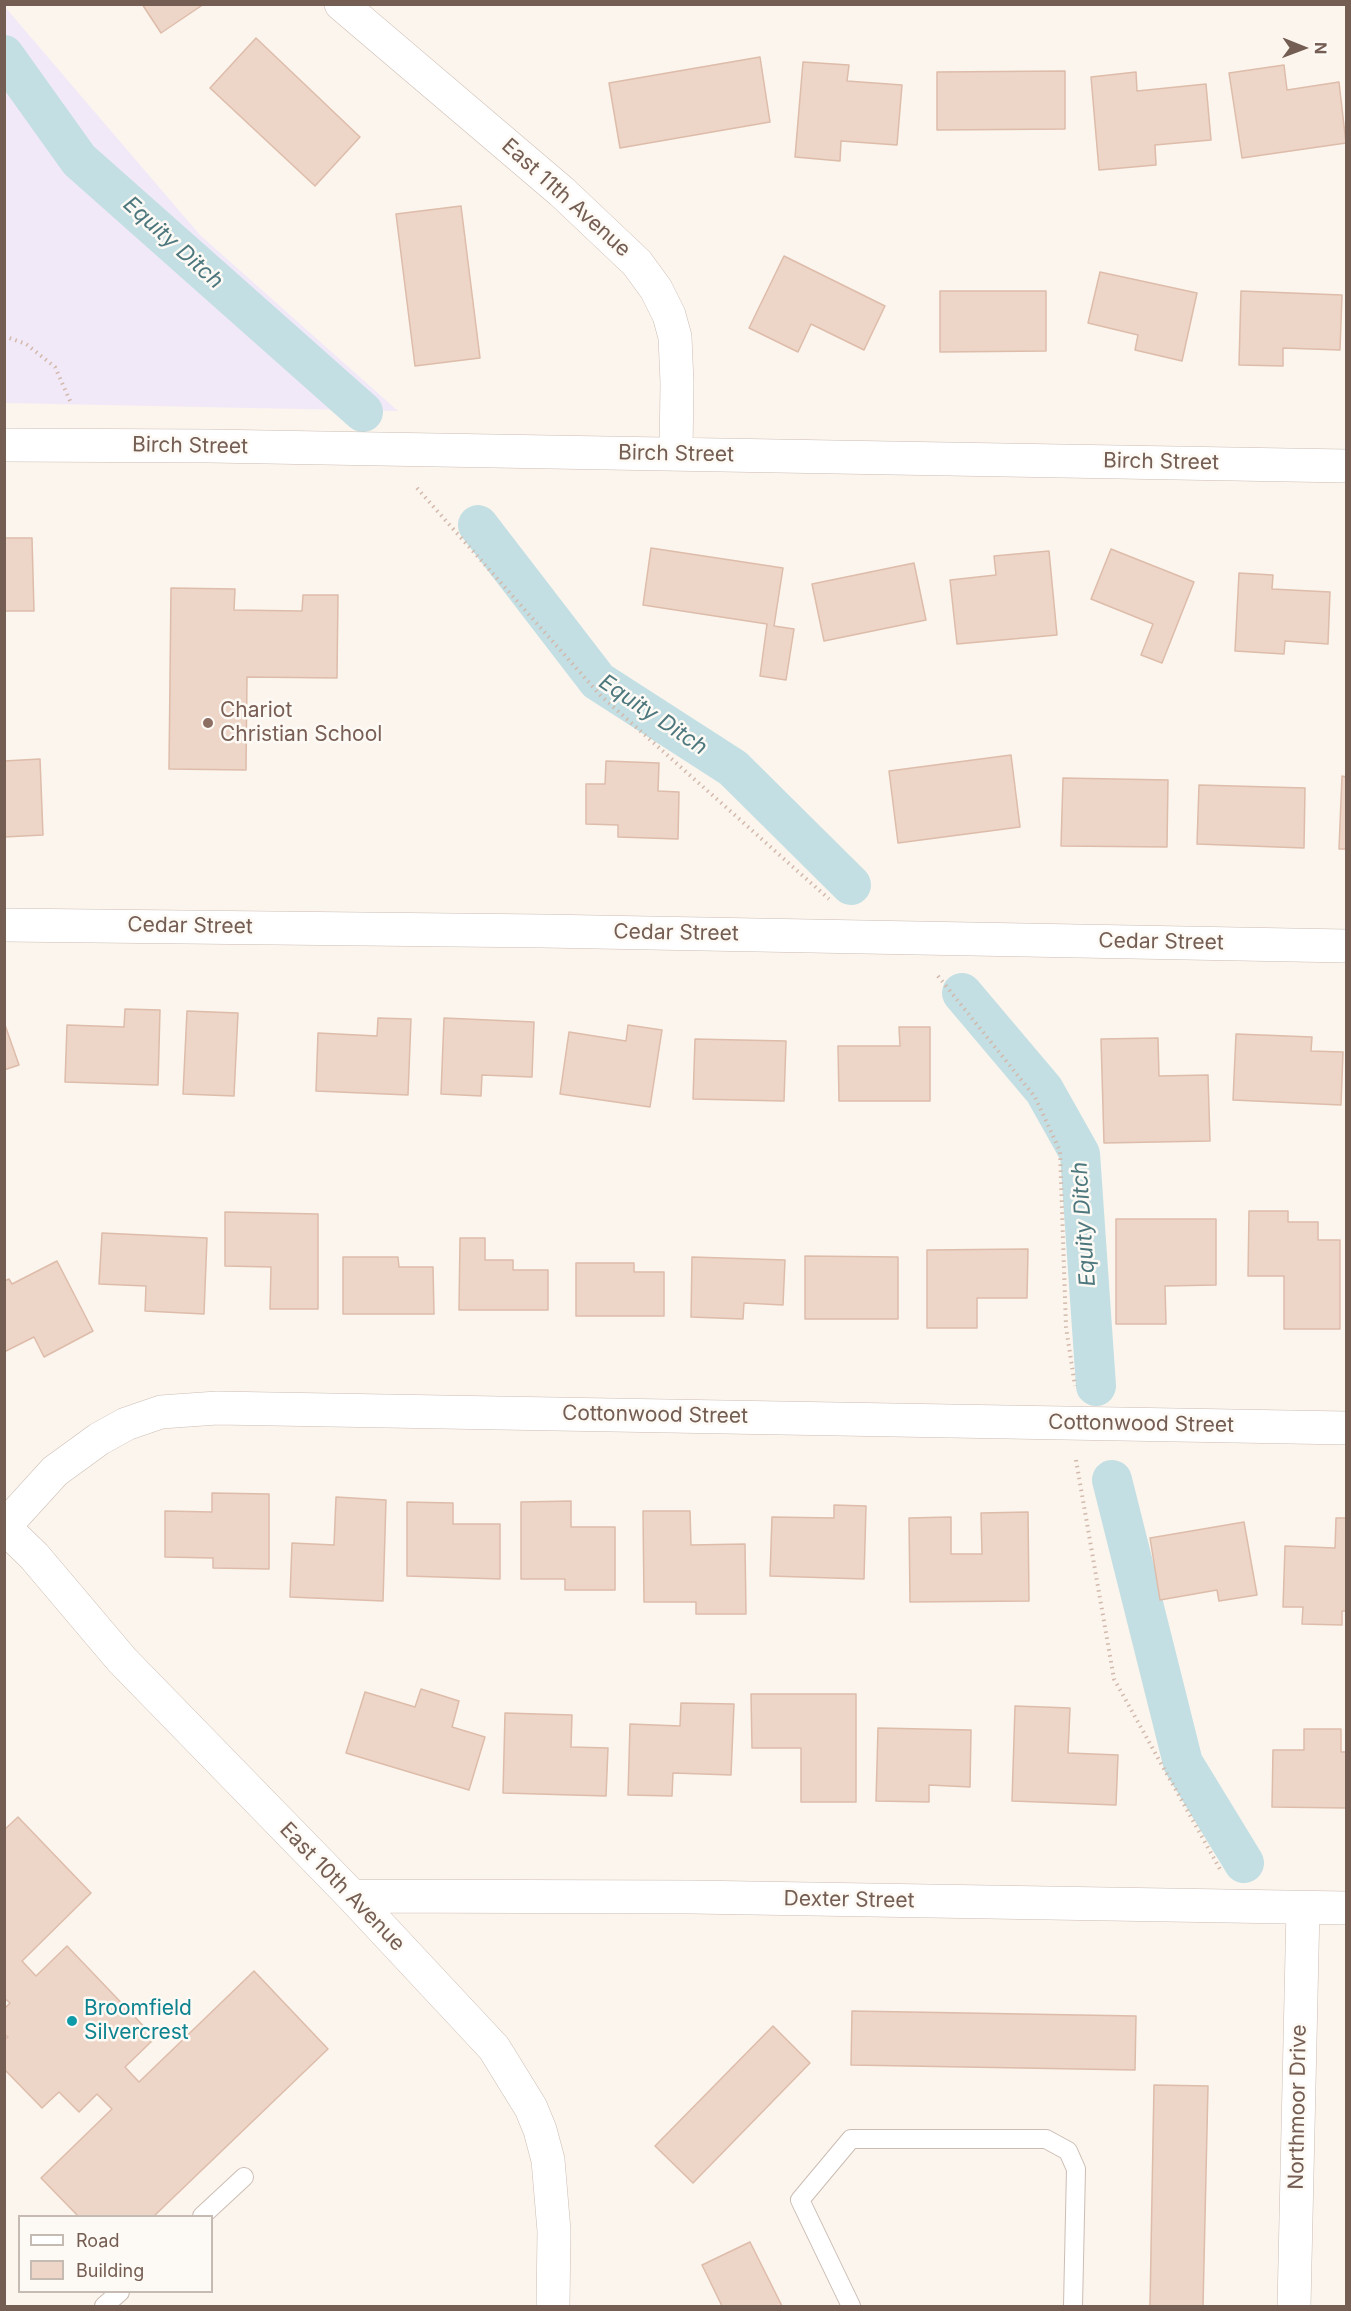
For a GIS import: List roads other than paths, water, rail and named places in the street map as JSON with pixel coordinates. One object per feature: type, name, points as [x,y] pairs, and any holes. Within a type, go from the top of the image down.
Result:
[{"type":"street","name":"East 11th Avenue","points":[[341,4],[562,192],[637,263],[656,289],[669,315],[675,337],[676,453]]},
{"type":"street","name":"Birch Street","points":[[4,445],[676,453],[1347,466]]},
{"type":"street","name":"Cedar Street","points":[[4,925],[1347,946]]},
{"type":"street","name":"Cottonwood Street","points":[[4,1527],[55,1471],[99,1439],[126,1424],[161,1412],[217,1408],[1347,1428]]},
{"type":"street","name":"East 10th Avenue","points":[[4,1527],[34,1556],[122,1660],[352,1896],[494,2048],[531,2108],[548,2160],[554,2231],[553,2307]]},
{"type":"street","name":"Dexter Street","points":[[352,1896],[692,1897],[1347,1908]]},
{"type":"street","name":"Northmoor Drive","points":[[1294,2307],[1303,1908]]},
{"type":"lane","points":[[851,2307],[800,2200],[851,2139],[1046,2139],[1068,2151],[1076,2169],[1073,2307]]},
{"type":"lane","points":[[204,2215],[244,2177]]},
{"type":"lane","points":[[104,2307],[119,2293]]},
{"type":"waterway","name":"Equity Ditch","points":[[4,55],[79,160],[363,412]]},
{"type":"waterway","name":"Equity Ditch","points":[[478,525],[598,681],[733,768],[851,885]]},
{"type":"waterway","name":"Equity Ditch","points":[[962,993],[1044,1090],[1080,1154],[1096,1386]]},
{"type":"waterway","name":"Equity Ditch","points":[[1112,1480],[1183,1763],[1244,1863]]},
{"type":"place","name":"Chariot Christian School","points":[[208,723]]},
{"type":"place","name":"Broomfield Silvercrest","points":[[72,2021]]}]
